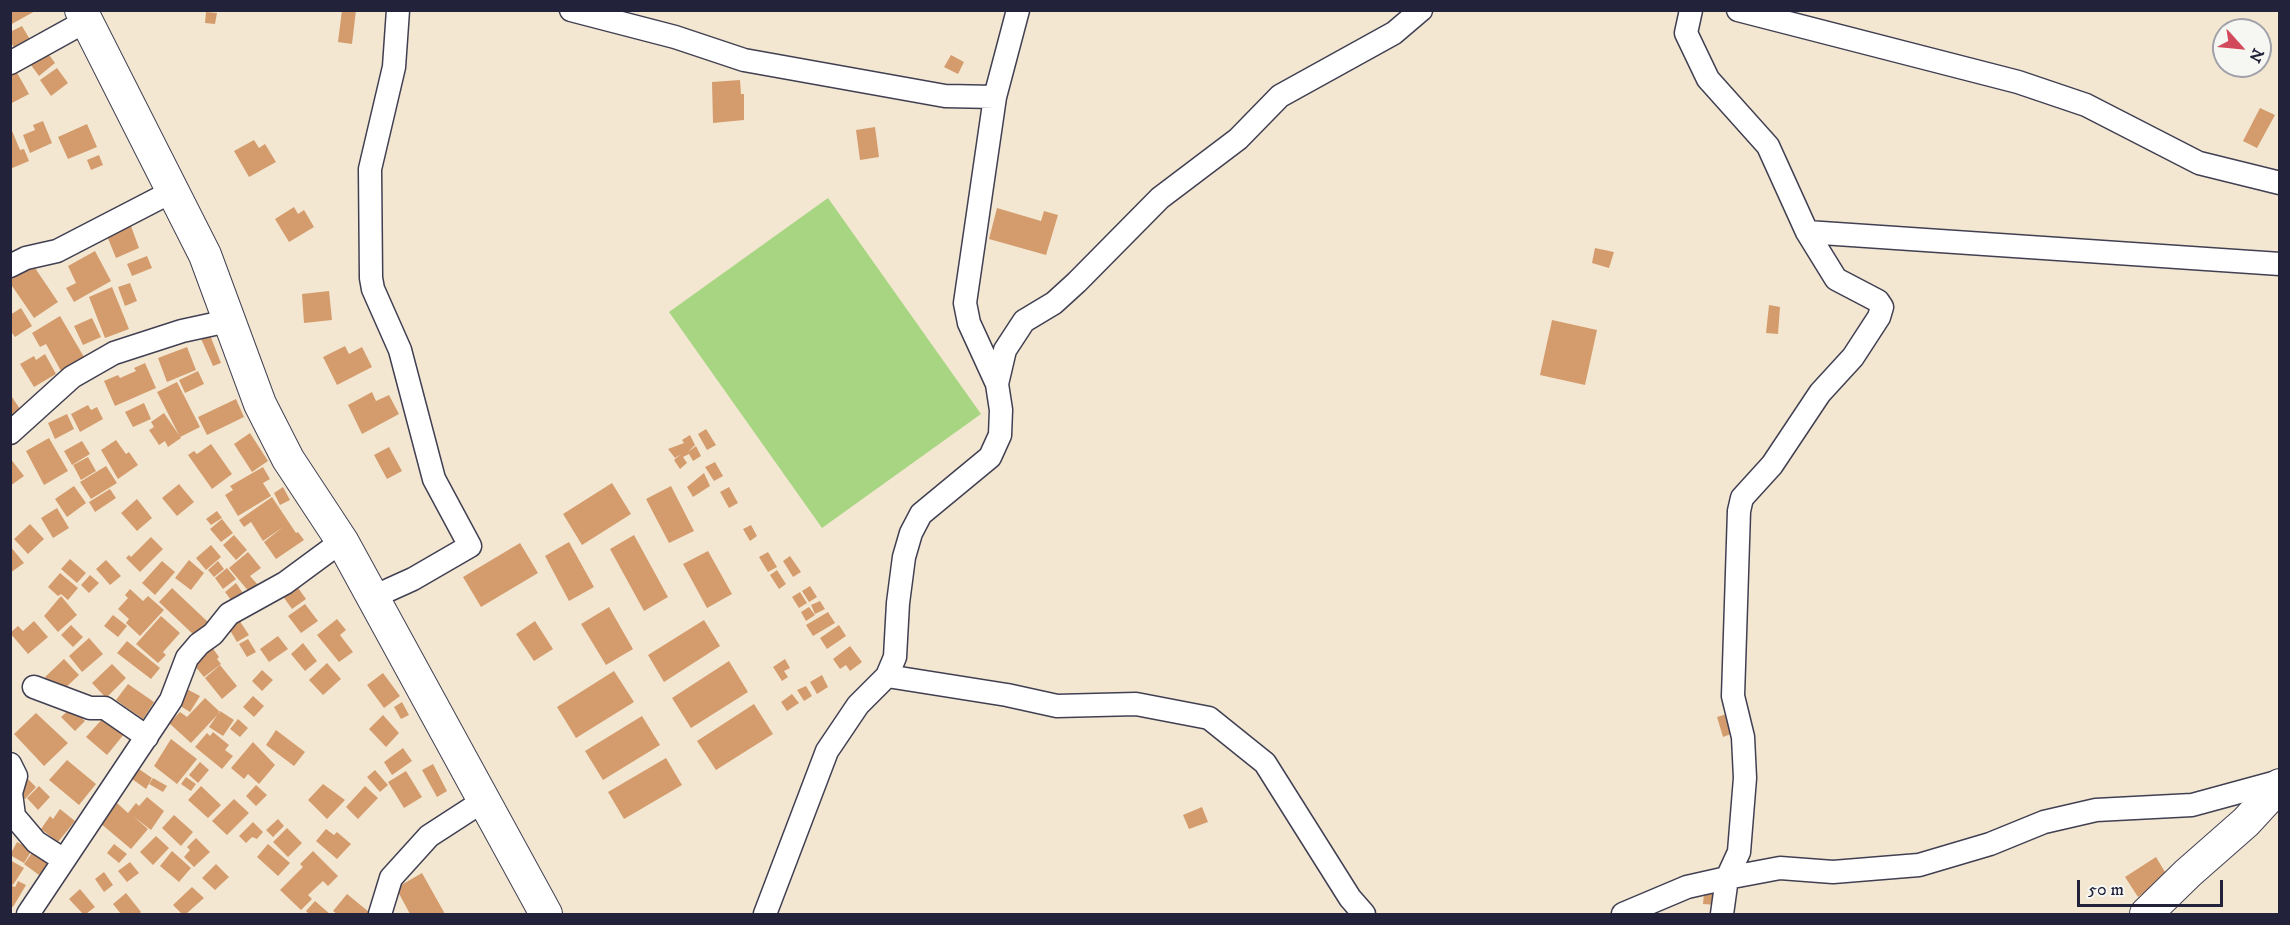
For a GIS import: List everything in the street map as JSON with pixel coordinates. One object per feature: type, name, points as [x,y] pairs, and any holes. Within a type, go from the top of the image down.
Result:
[{"type":"street","points":[[371,598],[413,579],[470,546],[434,479],[399,350],[373,289],[370,169],[394,67],[398,10]]},
{"type":"street","points":[[570,10],[675,37],[744,60],[945,96],[995,97]]},
{"type":"street","points":[[765,915],[827,751],[858,705],[887,675],[895,657],[898,603],[904,557],[911,533],[921,514],[990,457],[1000,435],[1001,411],[997,384],[969,323],[965,303],[995,97],[1018,10]]},
{"type":"street","points":[[997,384],[1005,350],[1024,321],[1054,303],[1160,198],[1238,139],[1280,96],[1394,33],[1422,10]]},
{"type":"street","points":[[1691,10],[1686,33],[1708,80],[1768,146],[1807,232],[1836,279],[1878,301],[1882,307],[1879,317],[1853,357],[1820,393],[1772,465],[1742,498],[1739,511],[1733,696],[1743,737],[1745,778],[1739,852],[1727,878],[1722,915]]},
{"type":"street","points":[[1738,10],[2018,82],[2086,105],[2199,163],[2280,183]]},
{"type":"street","points":[[10,63],[84,16],[205,255],[260,404],[284,450],[342,541],[371,598],[546,915]]},
{"type":"street","points":[[10,266],[26,258],[57,251],[173,191]]},
{"type":"street","points":[[1807,232],[2061,247],[2280,264]]},
{"type":"street","points":[[10,434],[72,377],[114,353],[182,332],[228,321]]},
{"type":"street","points":[[28,915],[171,700],[187,658],[199,644],[213,634],[229,614],[285,583],[342,541]]},
{"type":"street","points":[[887,675],[1007,695],[1057,706],[1136,704],[1209,718],[1265,763],[1350,898],[1364,915]]},
{"type":"street","points":[[34,687],[90,708],[105,708],[147,737]]},
{"type":"street","points":[[10,764],[16,776],[11,794],[14,816],[36,842],[64,860]]},
{"type":"street","points":[[1623,915],[1687,887],[1727,878],[1780,868],[1833,872],[1919,865],[1990,844],[2044,822],[2065,817],[2096,810],[2192,805],[2280,781]]},
{"type":"street","points":[[2146,915],[2188,873],[2241,828],[2280,786]]},
{"type":"street","points":[[380,915],[391,878],[429,836],[483,801]]},
{"type":"green space","points":[[828,198],[981,414],[822,528],[669,312]]},
{"type":"building","points":[[10,10],[37,10],[10,25]]},
{"type":"building","points":[[342,10],[356,10],[352,44],[338,42]]},
{"type":"building","points":[[206,12],[217,13],[215,24],[205,23]]},
{"type":"building","points":[[22,26],[32,43],[17,52],[10,41],[10,32]]},
{"type":"building","points":[[44,48],[55,63],[39,76],[28,61]]},
{"type":"building","points":[[951,55],[964,62],[958,74],[944,67]]},
{"type":"building","points":[[57,68],[68,83],[51,96],[40,80]]},
{"type":"building","points":[[16,71],[29,94],[10,104],[10,74]]},
{"type":"building","points":[[740,80],[741,94],[744,94],[744,120],[713,123],[712,82]]},
{"type":"building","points":[[2260,108],[2275,115],[2257,148],[2243,141]]},
{"type":"building","points":[[43,121],[52,143],[30,153],[23,135],[35,130],[33,125]]},
{"type":"building","points":[[87,124],[97,147],[68,159],[58,137]]},
{"type":"building","points":[[10,126],[20,150],[24,149],[29,161],[10,169]]},
{"type":"building","points":[[875,127],[879,157],[860,160],[856,130]]},
{"type":"building","points":[[254,140],[259,148],[265,144],[276,162],[249,177],[234,151]]},
{"type":"building","points":[[99,155],[103,165],[91,170],[87,160]]},
{"type":"building","points":[[294,207],[298,214],[304,210],[314,227],[289,242],[275,219]]},
{"type":"building","points":[[997,208],[1041,221],[1044,211],[1058,215],[1046,255],[989,239]]},
{"type":"building","points":[[131,226],[139,248],[116,258],[107,236]]},
{"type":"building","points":[[1595,248],[1614,252],[1609,268],[1592,263]]},
{"type":"building","points":[[95,251],[111,281],[74,302],[66,288],[76,283],[68,266]]},
{"type":"building","points":[[147,256],[152,268],[132,276],[127,264]]},
{"type":"building","points":[[33,265],[58,302],[34,318],[10,283],[10,272]]},
{"type":"building","points":[[130,283],[137,301],[125,306],[118,287]]},
{"type":"building","points":[[112,287],[129,329],[105,338],[89,297]]},
{"type":"building","points":[[329,291],[332,320],[304,323],[302,294]]},
{"type":"building","points":[[1769,305],[1780,307],[1778,334],[1766,333]]},
{"type":"building","points":[[21,308],[32,326],[15,337],[10,330],[10,315]]},
{"type":"building","points":[[60,316],[84,357],[61,371],[46,344],[40,347],[32,333]]},
{"type":"building","points":[[92,318],[101,337],[83,345],[74,326]]},
{"type":"building","points":[[1552,320],[1597,330],[1585,385],[1540,375]]},
{"type":"building","points":[[208,330],[221,363],[213,366],[199,334]]},
{"type":"building","points":[[345,346],[349,354],[362,347],[372,367],[337,385],[323,357]]},
{"type":"building","points":[[187,347],[196,370],[167,382],[158,358]]},
{"type":"building","points":[[45,354],[56,374],[34,387],[20,364],[34,356],[36,360]]},
{"type":"building","points":[[145,363],[156,388],[115,406],[104,381],[118,375],[120,378],[136,371],[134,368]]},
{"type":"building","points":[[198,371],[204,384],[185,393],[179,380]]},
{"type":"building","points":[[177,382],[200,427],[180,437],[157,392]]},
{"type":"building","points":[[372,392],[376,401],[389,395],[399,414],[362,434],[348,405]]},
{"type":"building","points":[[10,394],[24,415],[10,425]]},
{"type":"building","points":[[236,399],[244,417],[207,435],[198,417]]},
{"type":"building","points":[[144,403],[151,419],[133,427],[125,412]]},
{"type":"building","points":[[88,405],[91,410],[97,407],[103,419],[80,432],[71,414]]},
{"type":"building","points":[[164,413],[181,438],[168,447],[165,441],[159,445],[149,430],[154,427],[151,422]]},
{"type":"building","points":[[67,414],[74,429],[55,439],[48,423]]},
{"type":"building","points":[[706,429],[716,445],[707,450],[698,434]]},
{"type":"building","points":[[250,433],[268,461],[252,472],[234,444]]},
{"type":"building","points":[[690,435],[695,445],[688,452],[696,446],[701,456],[693,461],[689,454],[683,457],[687,463],[680,469],[674,460],[681,454],[675,458],[668,449],[684,443],[682,440]]},
{"type":"building","points":[[49,438],[68,471],[44,485],[26,451]]},
{"type":"building","points":[[116,440],[126,454],[129,452],[138,465],[118,479],[101,450]]},
{"type":"building","points":[[82,441],[90,454],[72,465],[64,451]]},
{"type":"building","points":[[211,444],[232,474],[212,489],[188,455],[194,451],[197,454]]},
{"type":"building","points":[[389,447],[402,471],[387,479],[374,455]]},
{"type":"building","points":[[88,457],[96,471],[81,480],[73,465]]},
{"type":"building","points":[[10,458],[24,476],[10,486]]},
{"type":"building","points":[[715,462],[723,476],[714,481],[705,467]]},
{"type":"building","points":[[106,466],[117,483],[91,499],[80,482]]},
{"type":"building","points":[[263,467],[270,479],[263,483],[271,496],[238,516],[225,495],[233,490],[230,486]]},
{"type":"building","points":[[704,473],[710,486],[693,497],[687,487]]},
{"type":"building","points":[[612,483],[631,514],[582,545],[563,514]]},
{"type":"building","points":[[179,484],[194,502],[177,516],[162,498]]},
{"type":"building","points":[[74,486],[86,503],[67,517],[55,499]]},
{"type":"building","points":[[671,486],[694,531],[669,543],[646,499]]},
{"type":"building","points":[[283,487],[290,500],[280,505],[274,493]]},
{"type":"building","points":[[729,487],[738,503],[729,508],[720,492]]},
{"type":"building","points":[[110,489],[116,498],[95,512],[89,502]]},
{"type":"building","points":[[272,497],[296,533],[298,532],[304,540],[276,559],[264,542],[283,527],[263,541],[251,522],[244,527],[239,520]]},
{"type":"building","points":[[137,499],[152,518],[137,531],[121,513]]},
{"type":"building","points":[[57,508],[69,528],[53,538],[41,518]]},
{"type":"building","points":[[217,511],[222,518],[211,525],[206,519]]},
{"type":"building","points":[[222,519],[233,533],[221,542],[210,529]]},
{"type":"building","points":[[30,524],[44,539],[28,554],[14,539]]},
{"type":"building","points":[[751,525],[757,536],[750,541],[743,529]]},
{"type":"building","points":[[234,535],[247,550],[236,560],[223,545]]},
{"type":"building","points":[[634,535],[668,597],[644,611],[610,549]]},
{"type":"building","points":[[151,537],[163,549],[140,572],[126,558],[129,555],[131,557]]},
{"type":"building","points":[[569,542],[594,587],[569,601],[545,556]]},
{"type":"building","points":[[520,543],[538,573],[481,607],[463,577]]},
{"type":"building","points":[[211,545],[221,557],[206,570],[196,558]]},
{"type":"building","points":[[10,546],[24,563],[10,573]]},
{"type":"building","points":[[708,551],[732,594],[707,608],[683,564]]},
{"type":"building","points":[[248,552],[261,568],[250,576],[259,586],[250,593],[229,568]]},
{"type":"building","points":[[768,552],[777,567],[768,572],[759,557]]},
{"type":"building","points":[[790,556],[801,572],[793,577],[783,561]]},
{"type":"building","points":[[70,559],[86,573],[77,583],[61,569]]},
{"type":"building","points":[[106,560],[121,576],[110,585],[96,569]]},
{"type":"building","points":[[189,560],[204,573],[191,590],[175,578]]},
{"type":"building","points":[[162,561],[175,572],[155,595],[142,583]]},
{"type":"building","points":[[218,561],[224,569],[214,577],[208,570]]},
{"type":"building","points":[[227,568],[236,579],[223,589],[215,578]]},
{"type":"building","points":[[777,570],[786,584],[779,589],[770,575]]},
{"type":"building","points":[[60,573],[78,588],[68,600],[61,594],[58,596],[48,587]]},
{"type":"building","points":[[90,575],[99,583],[89,593],[81,585]]},
{"type":"building","points":[[236,583],[245,596],[234,604],[225,592]]},
{"type":"building","points":[[296,585],[306,599],[292,609],[282,595]]},
{"type":"building","points":[[810,586],[817,597],[809,602],[802,591]]},
{"type":"building","points":[[172,588],[209,623],[196,637],[159,602]]},
{"type":"building","points":[[130,589],[143,601],[148,596],[164,610],[140,636],[126,623],[129,619],[118,609],[128,598],[125,595]]},
{"type":"building","points":[[800,592],[807,603],[799,608],[792,597]]},
{"type":"building","points":[[61,596],[77,615],[58,632],[44,616]]},
{"type":"building","points":[[820,601],[825,609],[815,614],[811,605]]},
{"type":"building","points":[[305,604],[318,621],[301,633],[288,616]]},
{"type":"building","points":[[609,607],[633,649],[606,665],[581,624]]},
{"type":"building","points":[[809,607],[815,615],[806,621],[801,612]]},
{"type":"building","points":[[828,612],[835,623],[813,636],[806,625]]},
{"type":"building","points":[[113,615],[127,626],[118,637],[104,626]]},
{"type":"building","points":[[161,616],[180,633],[163,652],[166,655],[158,663],[136,644]]},
{"type":"building","points":[[337,619],[346,630],[340,635],[353,652],[339,662],[317,635]]},
{"type":"building","points":[[239,620],[249,635],[237,642],[228,627]]},
{"type":"building","points":[[704,620],[720,646],[664,682],[648,655]]},
{"type":"building","points":[[34,621],[48,637],[28,654],[10,633],[18,626],[23,631]]},
{"type":"building","points":[[535,621],[553,649],[534,661],[516,634]]},
{"type":"building","points":[[71,625],[83,637],[73,647],[61,635]]},
{"type":"building","points":[[839,625],[846,636],[827,649],[820,638]]},
{"type":"building","points":[[278,636],[288,649],[269,662],[260,649]]},
{"type":"building","points":[[89,638],[103,654],[82,672],[69,656]]},
{"type":"building","points":[[248,639],[256,652],[247,657],[239,644]]},
{"type":"building","points":[[127,641],[160,668],[151,679],[117,653]]},
{"type":"building","points":[[209,643],[221,664],[204,677],[189,659]]},
{"type":"building","points":[[303,643],[317,661],[305,671],[291,654]]},
{"type":"building","points":[[850,646],[862,662],[850,671],[846,665],[840,669],[833,659]]},
{"type":"building","points":[[64,659],[79,675],[60,693],[45,677]]},
{"type":"building","points":[[785,659],[790,668],[784,671],[788,677],[782,681],[773,667]]},
{"type":"building","points":[[729,661],[748,692],[691,728],[672,698]]},
{"type":"building","points":[[327,663],[341,679],[323,695],[309,680]]},
{"type":"building","points":[[112,664],[126,678],[106,698],[92,683]]},
{"type":"building","points":[[220,665],[237,686],[222,699],[205,678]]},
{"type":"building","points":[[262,670],[273,680],[262,691],[252,681]]},
{"type":"building","points":[[614,671],[634,702],[576,738],[557,707]]},
{"type":"building","points":[[383,673],[400,696],[384,708],[367,685]]},
{"type":"building","points":[[822,675],[828,687],[817,694],[810,682]]},
{"type":"building","points":[[128,684],[154,702],[143,719],[116,700]]},
{"type":"building","points":[[806,686],[812,696],[804,701],[797,690]]},
{"type":"building","points":[[183,687],[200,696],[190,712],[174,702]]},
{"type":"building","points":[[792,694],[799,703],[787,711],[781,702]]},
{"type":"building","points":[[253,696],[264,706],[254,717],[243,707]]},
{"type":"building","points":[[205,698],[220,712],[191,743],[169,723],[180,712],[187,717]]},
{"type":"building","points":[[402,702],[409,715],[401,719],[394,707]]},
{"type":"building","points":[[754,704],[773,734],[716,770],[697,741]]},
{"type":"building","points":[[71,708],[85,721],[75,731],[61,717]]},
{"type":"building","points":[[220,711],[234,720],[223,736],[209,727]]},
{"type":"building","points":[[36,713],[68,743],[44,766],[14,734]]},
{"type":"building","points":[[1730,713],[1736,732],[1723,737],[1717,717]]},
{"type":"building","points":[[383,715],[399,733],[386,747],[369,729]]},
{"type":"building","points":[[105,716],[125,733],[107,755],[86,737]]},
{"type":"building","points":[[642,716],[660,745],[603,780],[585,751]]},
{"type":"building","points":[[238,719],[248,728],[240,737],[230,729]]},
{"type":"building","points":[[276,730],[305,752],[294,766],[266,745]]},
{"type":"building","points":[[213,732],[229,745],[225,750],[233,756],[222,769],[195,747],[207,733],[210,736]]},
{"type":"building","points":[[171,739],[197,759],[177,784],[154,766]]},
{"type":"building","points":[[253,742],[275,765],[259,784],[248,774],[244,779],[231,768]]},
{"type":"building","points":[[403,748],[412,761],[392,775],[384,762]]},
{"type":"building","points":[[666,758],[682,785],[624,819],[608,792]]},
{"type":"building","points":[[67,760],[96,784],[79,805],[49,780]]},
{"type":"building","points":[[200,762],[209,770],[198,783],[189,775]]},
{"type":"building","points":[[433,764],[447,791],[437,797],[422,770]]},
{"type":"building","points":[[139,769],[152,778],[146,789],[132,779]]},
{"type":"building","points":[[375,770],[388,785],[380,792],[367,777]]},
{"type":"building","points":[[406,771],[422,797],[404,808],[388,782]]},
{"type":"building","points":[[186,777],[196,784],[191,791],[181,784]]},
{"type":"building","points":[[27,778],[36,787],[25,799],[16,790]]},
{"type":"building","points":[[153,778],[167,786],[163,792],[149,784]]},
{"type":"building","points":[[323,784],[345,800],[327,819],[308,800]]},
{"type":"building","points":[[256,785],[267,795],[256,806],[246,796]]},
{"type":"building","points":[[39,786],[50,797],[38,810],[27,798]]},
{"type":"building","points":[[201,786],[221,805],[208,818],[188,800]]},
{"type":"building","points":[[365,786],[378,798],[358,819],[346,807]]},
{"type":"building","points":[[147,797],[164,811],[151,830],[133,816],[148,829],[131,849],[100,823],[117,803],[128,813],[136,803],[139,806]]},
{"type":"building","points":[[234,799],[249,813],[227,835],[212,821]]},
{"type":"building","points":[[1202,807],[1208,822],[1189,829],[1183,815]]},
{"type":"building","points":[[60,809],[75,821],[58,842],[41,829],[50,816],[53,819]]},
{"type":"building","points":[[174,815],[193,832],[181,846],[162,828]]},
{"type":"building","points":[[278,819],[284,826],[273,837],[266,830]]},
{"type":"building","points":[[253,822],[263,832],[257,839],[252,837],[246,843],[239,836]]},
{"type":"building","points":[[287,828],[302,843],[288,857],[273,842]]},
{"type":"building","points":[[326,829],[334,835],[337,832],[351,844],[337,859],[316,841]]},
{"type":"building","points":[[156,836],[169,848],[153,865],[140,852]]},
{"type":"building","points":[[196,838],[210,852],[194,867],[184,857],[190,850],[187,847]]},
{"type":"building","points":[[17,842],[32,850],[24,863],[10,855]]},
{"type":"building","points":[[114,844],[127,854],[119,863],[107,853]]},
{"type":"building","points":[[268,844],[290,863],[278,876],[257,857]]},
{"type":"building","points":[[34,850],[49,862],[39,875],[24,864]]},
{"type":"building","points":[[172,851],[191,868],[179,882],[160,866]]},
{"type":"building","points":[[313,851],[338,876],[328,886],[323,881],[308,895],[312,899],[301,910],[280,890],[303,867],[300,864]]},
{"type":"building","points":[[2156,857],[2168,877],[2138,897],[2125,877]]},
{"type":"building","points":[[10,860],[24,868],[13,885],[10,884]]},
{"type":"building","points":[[130,862],[139,873],[127,882],[118,871]]},
{"type":"building","points":[[216,864],[229,877],[215,890],[202,878]]},
{"type":"building","points":[[104,872],[113,885],[104,892],[95,879]]},
{"type":"building","points":[[422,873],[445,914],[410,914],[396,888]]},
{"type":"building","points":[[18,881],[26,885],[13,907],[10,906],[10,885],[15,887]]},
{"type":"building","points":[[192,887],[204,898],[186,914],[182,914],[173,905]]},
{"type":"building","points":[[80,889],[95,907],[86,914],[83,914],[69,899]]},
{"type":"building","points":[[126,893],[141,912],[139,914],[121,914],[113,904]]},
{"type":"building","points":[[1704,893],[1718,893],[1717,905],[1703,904]]},
{"type":"building","points":[[347,894],[369,912],[367,914],[337,914],[333,911]]},
{"type":"building","points":[[315,901],[330,914],[309,914],[306,911]]}]
